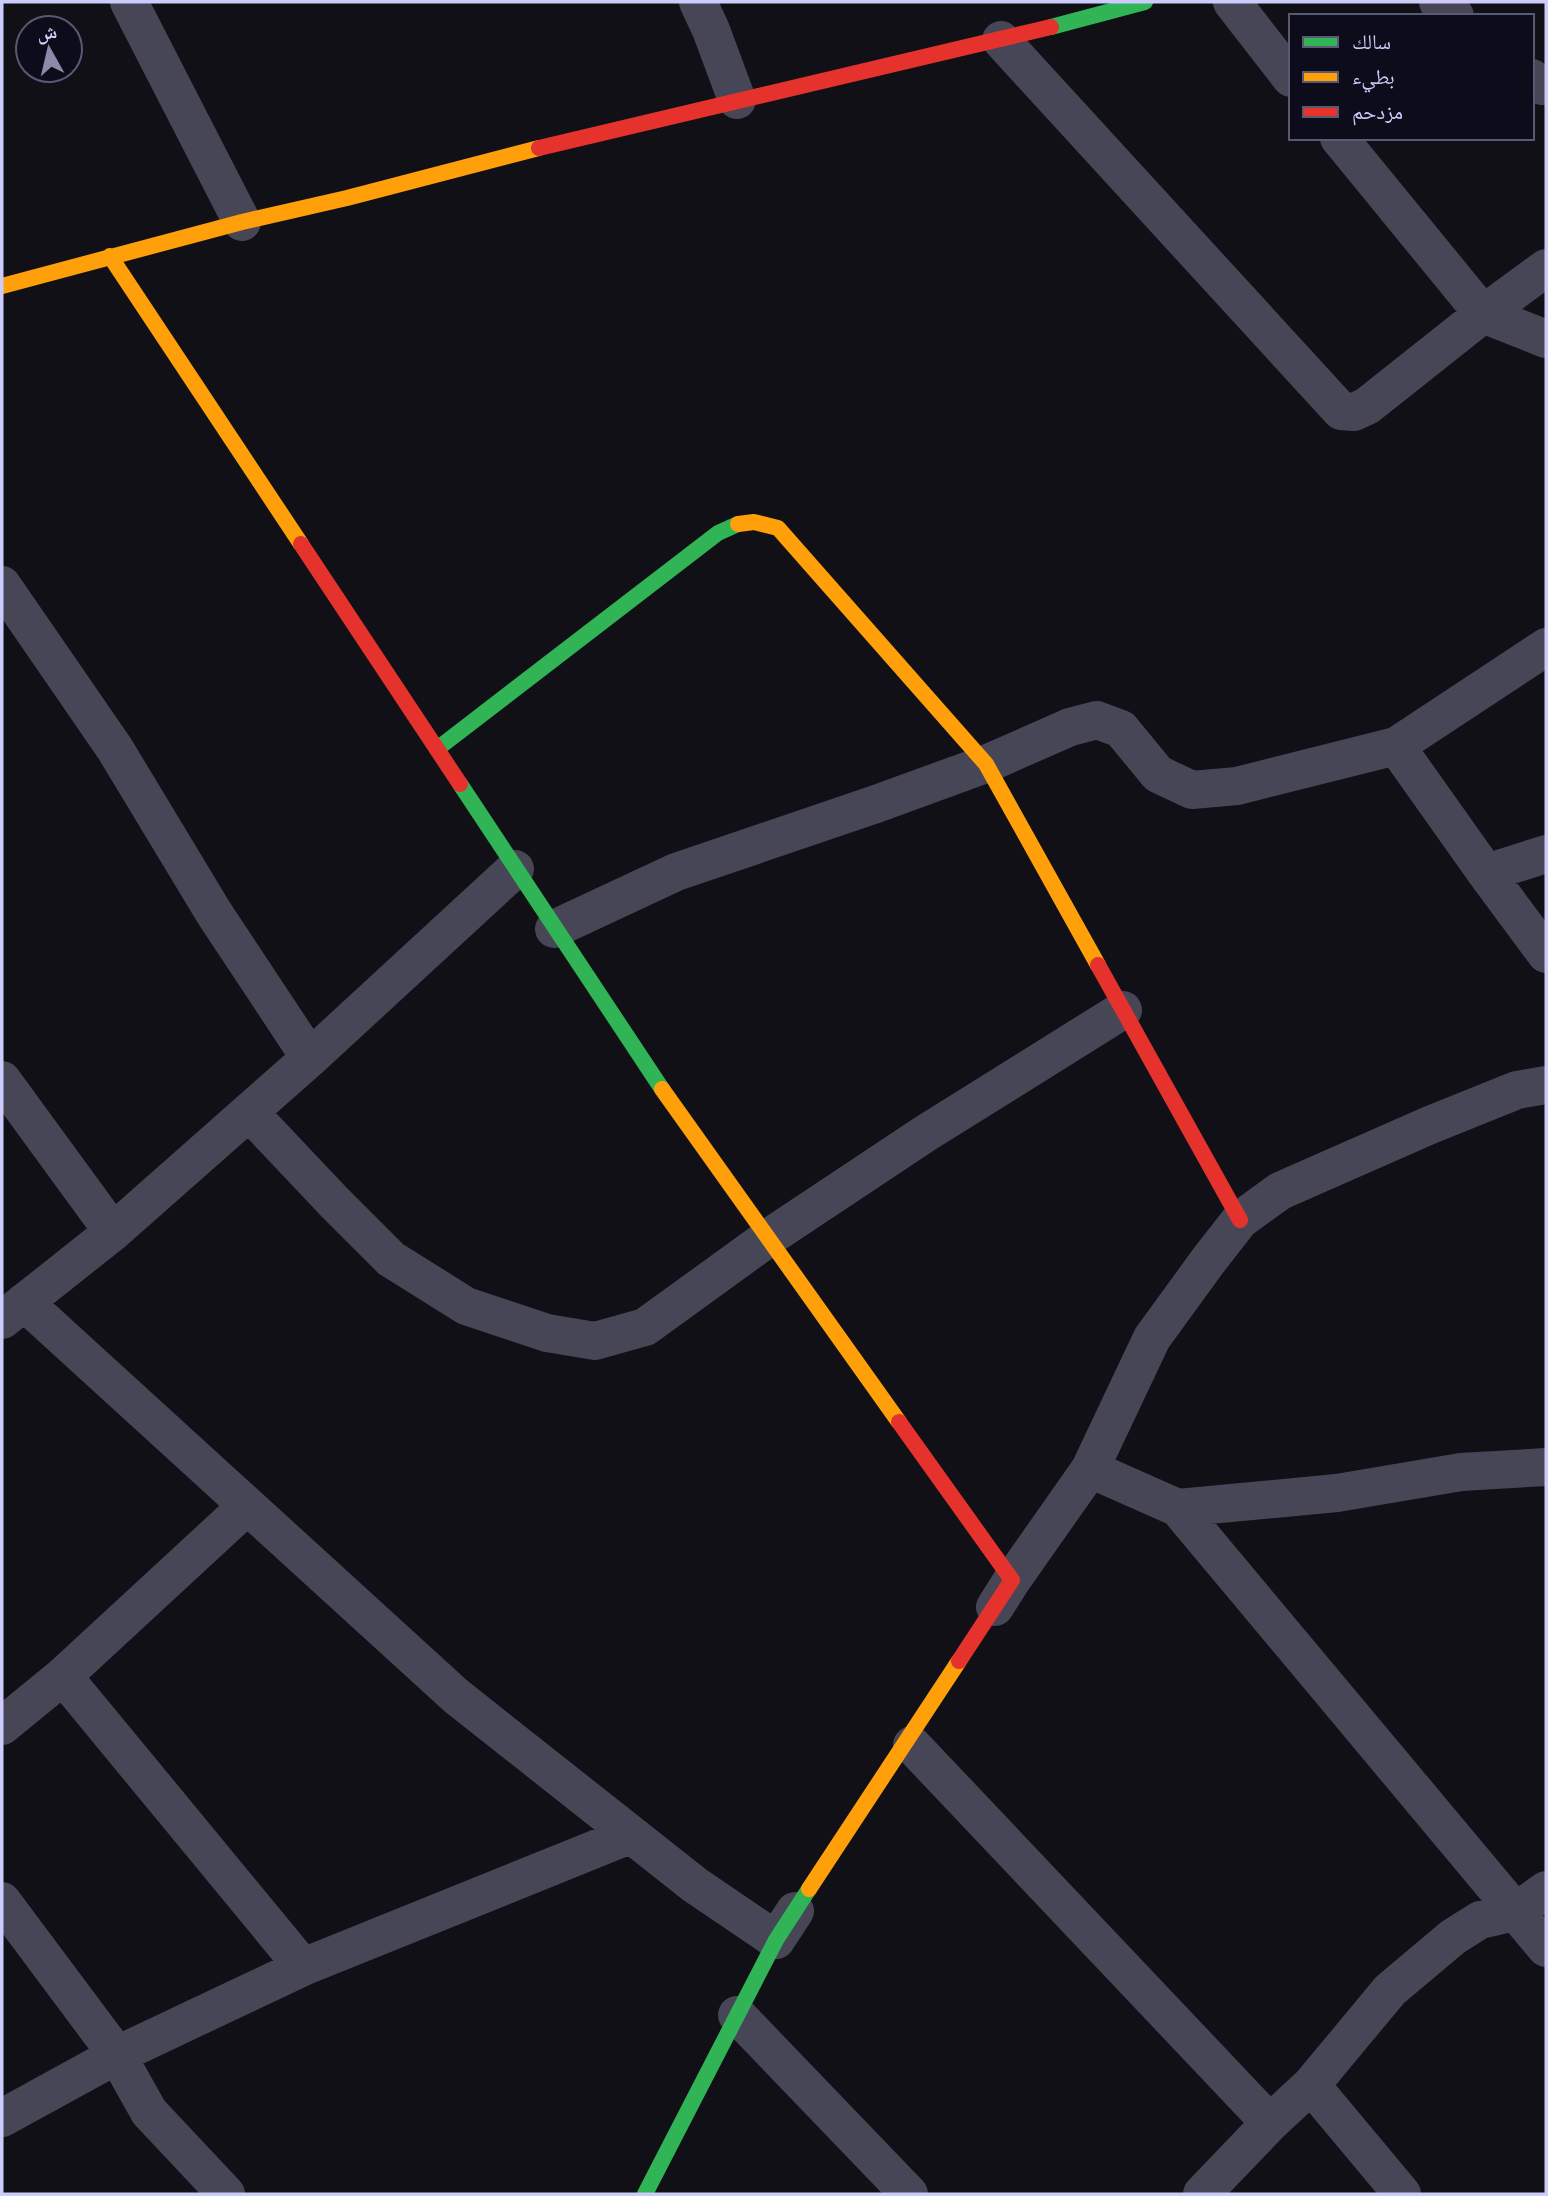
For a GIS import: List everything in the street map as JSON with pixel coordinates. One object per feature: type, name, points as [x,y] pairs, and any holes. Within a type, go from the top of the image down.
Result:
[{"type":"street","points":[[129,2],[242,222]]},
{"type":"street","points":[[698,2],[737,100]]},
{"type":"street","points":[[2,286],[242,222],[507,156],[1001,40],[1145,2]]},
{"type":"street","points":[[1232,2],[1289,75]]},
{"type":"street","points":[[1438,2],[1453,14]]},
{"type":"street","points":[[1001,40],[1342,411],[1354,412],[1367,406],[1546,268]]},
{"type":"street","points":[[1341,140],[1483,314],[1546,339]]},
{"type":"street","points":[[110,256],[674,1107],[1012,1580]]},
{"type":"street","points":[[437,748],[718,533],[734,523],[758,521],[778,528],[986,764],[1240,1220]]},
{"type":"street","points":[[2,585],[115,750],[214,913],[310,1058]]},
{"type":"street","points":[[554,929],[676,872],[876,804],[986,764],[1070,727],[1097,720],[1121,729],[1158,774],[1192,790],[1237,786],[1396,746],[1546,647]]},
{"type":"street","points":[[1396,746],[1546,954]]},
{"type":"street","points":[[1486,873],[1546,854]]},
{"type":"street","points":[[515,869],[310,1058],[113,1232],[13,1311],[247,1506],[456,1696],[629,1835],[695,1885],[776,1940]]},
{"type":"street","points":[[249,1112],[391,1259],[467,1306],[547,1332],[595,1341],[645,1327],[768,1238],[926,1133],[1124,1010]]},
{"type":"street","points":[[2,1080],[113,1232]]},
{"type":"street","points":[[645,2194],[776,1940],[1012,1580],[1090,1469],[1152,1338],[1240,1220],[1280,1191],[1417,1130],[1517,1090],[1546,1085]]},
{"type":"street","points":[[1178,1508],[1337,1493],[1461,1472],[1546,1466]]},
{"type":"street","points":[[1090,1469],[1178,1508],[1546,1948]]},
{"type":"street","points":[[2,1726],[62,1676],[247,1506]]},
{"type":"street","points":[[776,1940],[912,1745],[1012,1580]]},
{"type":"street","points":[[62,1676],[303,1967]]},
{"type":"street","points":[[912,1745],[1270,2123]]},
{"type":"street","points":[[2,2118],[117,2054],[303,1967],[629,1835]]},
{"type":"street","points":[[1202,2194],[1270,2123],[1311,2085],[1391,1990],[1453,1937],[1480,1920],[1515,1912],[1546,1890]]},
{"type":"street","points":[[2,1901],[117,2054],[149,2112],[226,2194]]},
{"type":"street","points":[[737,2015],[909,2194]]},
{"type":"street","points":[[1311,2085],[1402,2194]]},
{"type":"traffic: fast","points":[[1051,27],[1145,2]]},
{"type":"traffic: fast","points":[[437,749],[718,533],[738,524]]},
{"type":"traffic: fast","points":[[460,784],[662,1089]]},
{"type":"traffic: fast","points":[[645,2194],[776,1940],[809,1889]]},
{"type":"traffic: slow","points":[[2,286],[242,222],[539,148]]},
{"type":"traffic: slow","points":[[110,256],[301,544]]},
{"type":"traffic: slow","points":[[738,524],[754,522],[778,528],[986,764],[1098,965]]},
{"type":"traffic: slow","points":[[662,1089],[899,1422]]},
{"type":"traffic: slow","points":[[809,1889],[959,1661]]},
{"type":"traffic: jam","points":[[539,148],[1051,27]]},
{"type":"traffic: jam","points":[[301,544],[460,784]]},
{"type":"traffic: jam","points":[[1098,965],[1240,1220]]},
{"type":"traffic: jam","points":[[899,1422],[1012,1580],[959,1661]]}]
